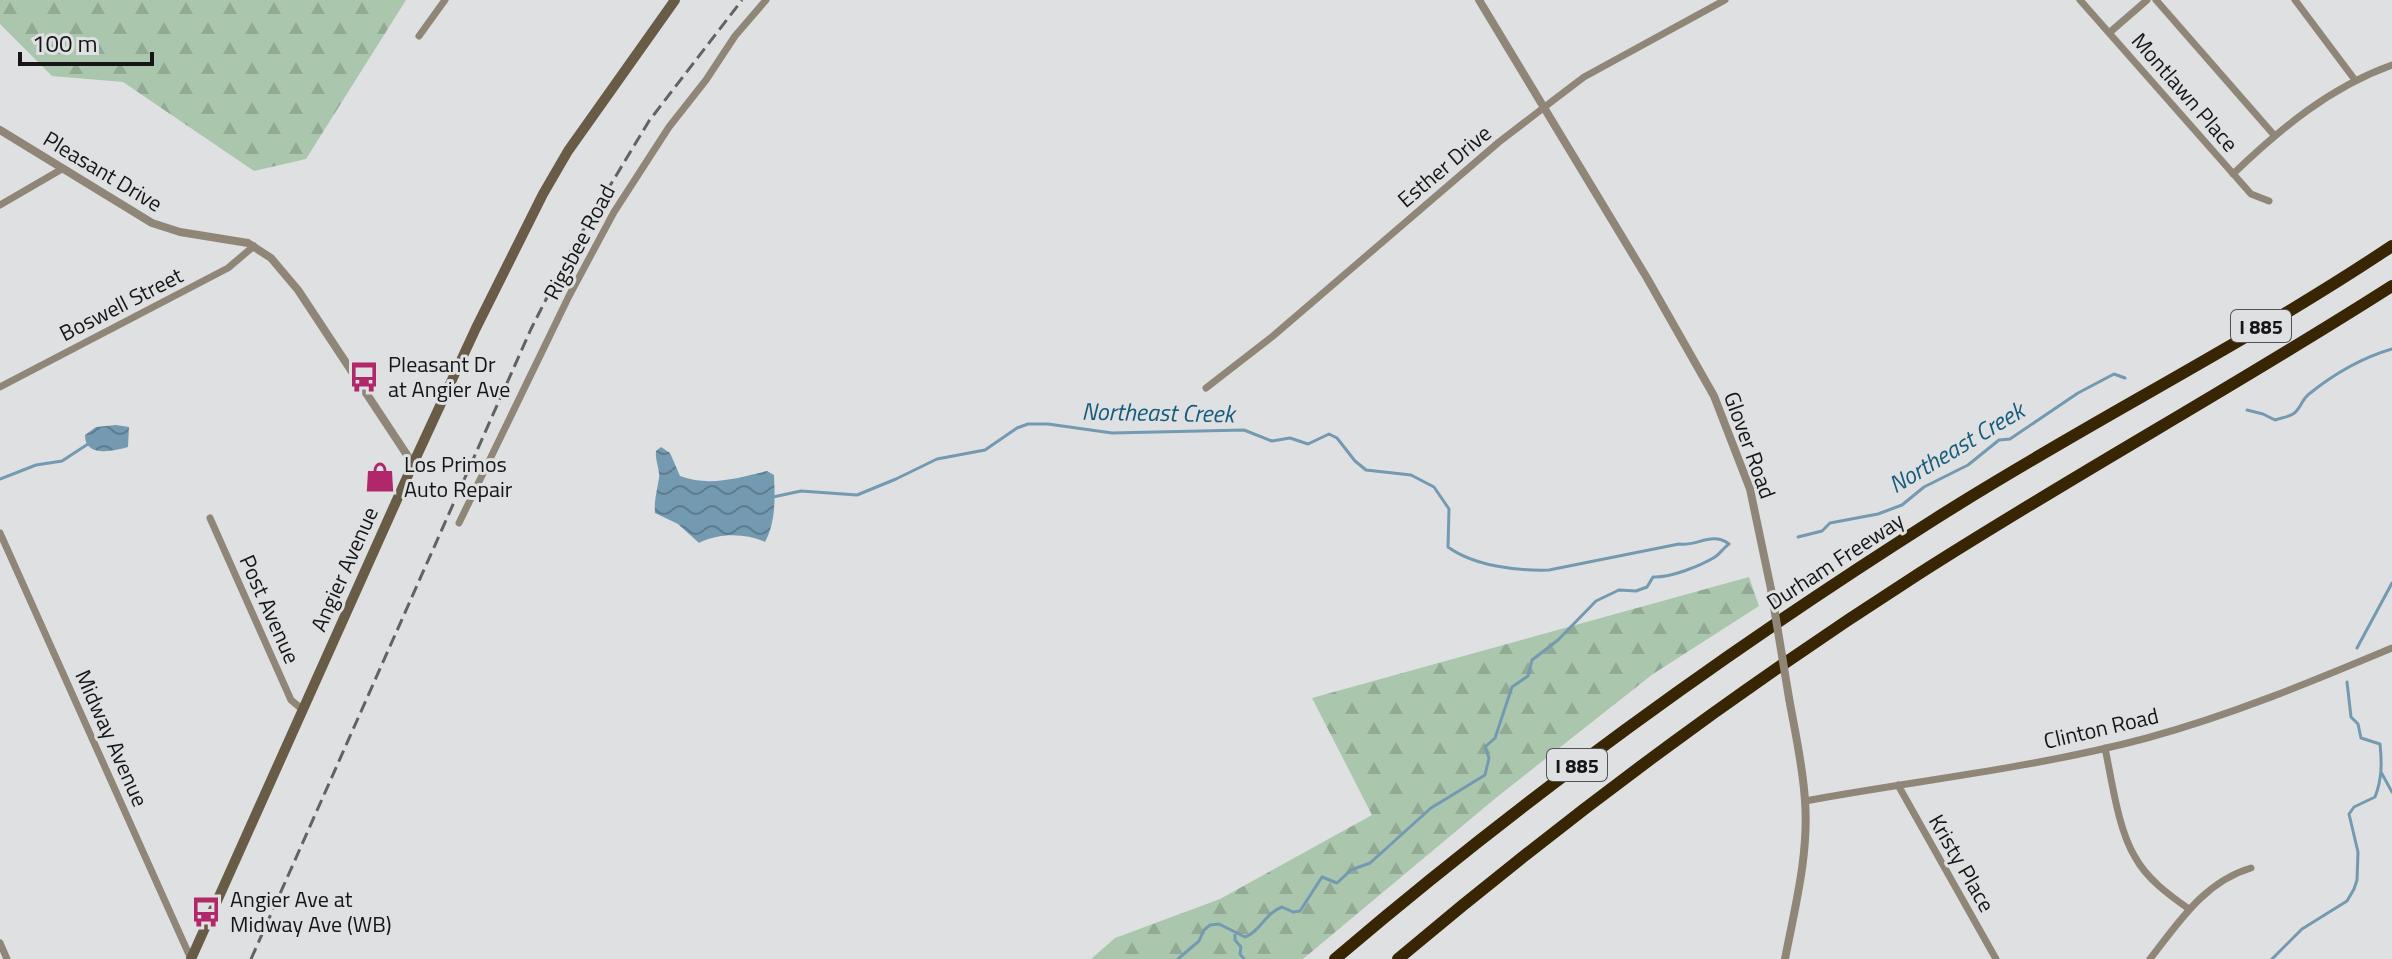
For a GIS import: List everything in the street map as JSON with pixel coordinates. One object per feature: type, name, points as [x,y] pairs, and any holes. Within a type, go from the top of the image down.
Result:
[{"type":"highway","name":"Durham Freeway","points":[[1335,959],[1501,823],[1630,725],[1764,632],[1946,512],[2300,304],[2392,246]]},
{"type":"highway","name":"I 885","points":[[1398,959],[1568,822],[1785,662],[1988,530],[2392,286]]},
{"type":"main road","name":"Angier Avenue","points":[[191,959],[476,328],[555,172],[675,0]]},
{"type":"street","points":[[419,36],[445,0]]},
{"type":"street","name":"Rigsbee Road","points":[[459,523],[569,296],[614,212],[669,127],[735,36],[766,0]]},
{"type":"street","name":"Glover Road","points":[[1479,0],[1647,278],[1714,396],[1750,489],[1771,589],[1805,801],[1803,859],[1785,959]]},
{"type":"street","name":"Esther Drive","points":[[1206,388],[1273,336],[1499,142],[1584,77],[1725,0]]},
{"type":"street","name":"Montlawn Place","points":[[2080,0],[2251,194],[2269,201]]},
{"type":"street","points":[[2109,33],[2147,0]]},
{"type":"street","points":[[2156,0],[2274,135]]},
{"type":"street","points":[[2295,0],[2355,80]]},
{"type":"street","points":[[2233,174],[2274,135],[2355,80],[2392,65]]},
{"type":"street","name":"Pleasant Drive","points":[[0,130],[137,215],[166,228],[236,240],[254,246],[271,258],[288,277],[413,464]]},
{"type":"street","points":[[0,205],[62,169]]},
{"type":"street","name":"Boswell Street","points":[[0,387],[228,268],[254,246]]},
{"type":"street","name":"Post Avenue","points":[[210,518],[291,700],[303,710]]},
{"type":"street","name":"Midway Avenue","points":[[0,533],[191,959]]},
{"type":"street","name":"Clinton Road","points":[[1805,801],[2105,748],[2229,713],[2392,648]]},
{"type":"street","points":[[2105,748],[2123,824],[2135,859],[2148,875],[2189,909]]},
{"type":"street","name":"Kristy Place","points":[[1898,785],[1996,959]]},
{"type":"street","points":[[2150,959],[2189,909],[2210,889],[2251,868]]},
{"type":"street","points":[[0,943],[7,959]]},
{"type":"green space","points":[[0,0],[406,0],[306,159],[254,171],[123,82],[52,76],[0,24]]},
{"type":"green space","points":[[1749,577],[1759,606],[1653,674],[1497,797],[1303,959],[1091,959],[1115,938],[1220,899],[1372,815],[1312,698]]},
{"type":"water","points":[[96,427],[129,427],[128,447],[101,451],[86,442],[85,435]]},
{"type":"water","points":[[661,447],[670,453],[680,476],[691,479],[724,480],[767,471],[774,475],[773,518],[765,542],[732,535],[699,543],[678,524],[655,513],[659,475],[656,451]]},
{"type":"waterway","name":"Northeast Creek","points":[[2247,410],[2275,420],[2289,416],[2307,396],[2328,380],[2359,362],[2392,349]]},
{"type":"waterway","name":"Northeast Creek","points":[[1798,537],[1822,531],[1830,523],[1878,514],[1902,505],[1924,487],[1968,465],[1999,440],[2010,439],[2078,393],[2114,374],[2125,378]]},
{"type":"waterway","name":"Northeast Creek","points":[[773,497],[801,491],[857,495],[937,459],[985,450],[1028,424],[1112,433],[1244,430],[1272,441],[1290,438],[1308,444],[1329,434],[1337,438],[1366,470],[1411,475],[1434,487],[1449,509],[1448,547],[1483,563],[1523,570],[1549,570],[1710,539],[1729,544],[1715,557],[1693,568],[1653,577],[1647,587],[1636,591],[1619,590],[1596,601],[1558,640],[1532,660],[1528,676],[1512,687],[1495,738],[1485,747],[1489,758],[1485,775],[1431,808],[1370,863],[1351,870],[1337,883],[1322,877],[1300,911],[1293,912],[1282,907],[1245,937],[1219,924],[1210,925],[1199,941],[1178,959]]},
{"type":"waterway","points":[[0,479],[36,465],[62,461],[88,444]]},
{"type":"waterway","points":[[2357,648],[2392,583]]},
{"type":"waterway","points":[[2272,959],[2302,929],[2347,901],[2357,880],[2358,852],[2349,814],[2354,807],[2375,797],[2381,758],[2380,744],[2361,738],[2358,724],[2351,717],[2347,682]]},
{"type":"waterway","points":[[2381,772],[2392,792]]},
{"type":"waterway","points":[[1235,934],[1244,959]]},
{"type":"railway","points":[[251,959],[531,329],[570,252],[649,121],[742,0]]},
{"type":"place","name":"Pleasant Dr at Angier Ave","points":[[364,377]]},
{"type":"place","name":"Los Primos Auto Repair","points":[[380,477]]},
{"type":"place","name":"Angier Ave at Midway Ave (WB)","points":[[206,912]]}]
